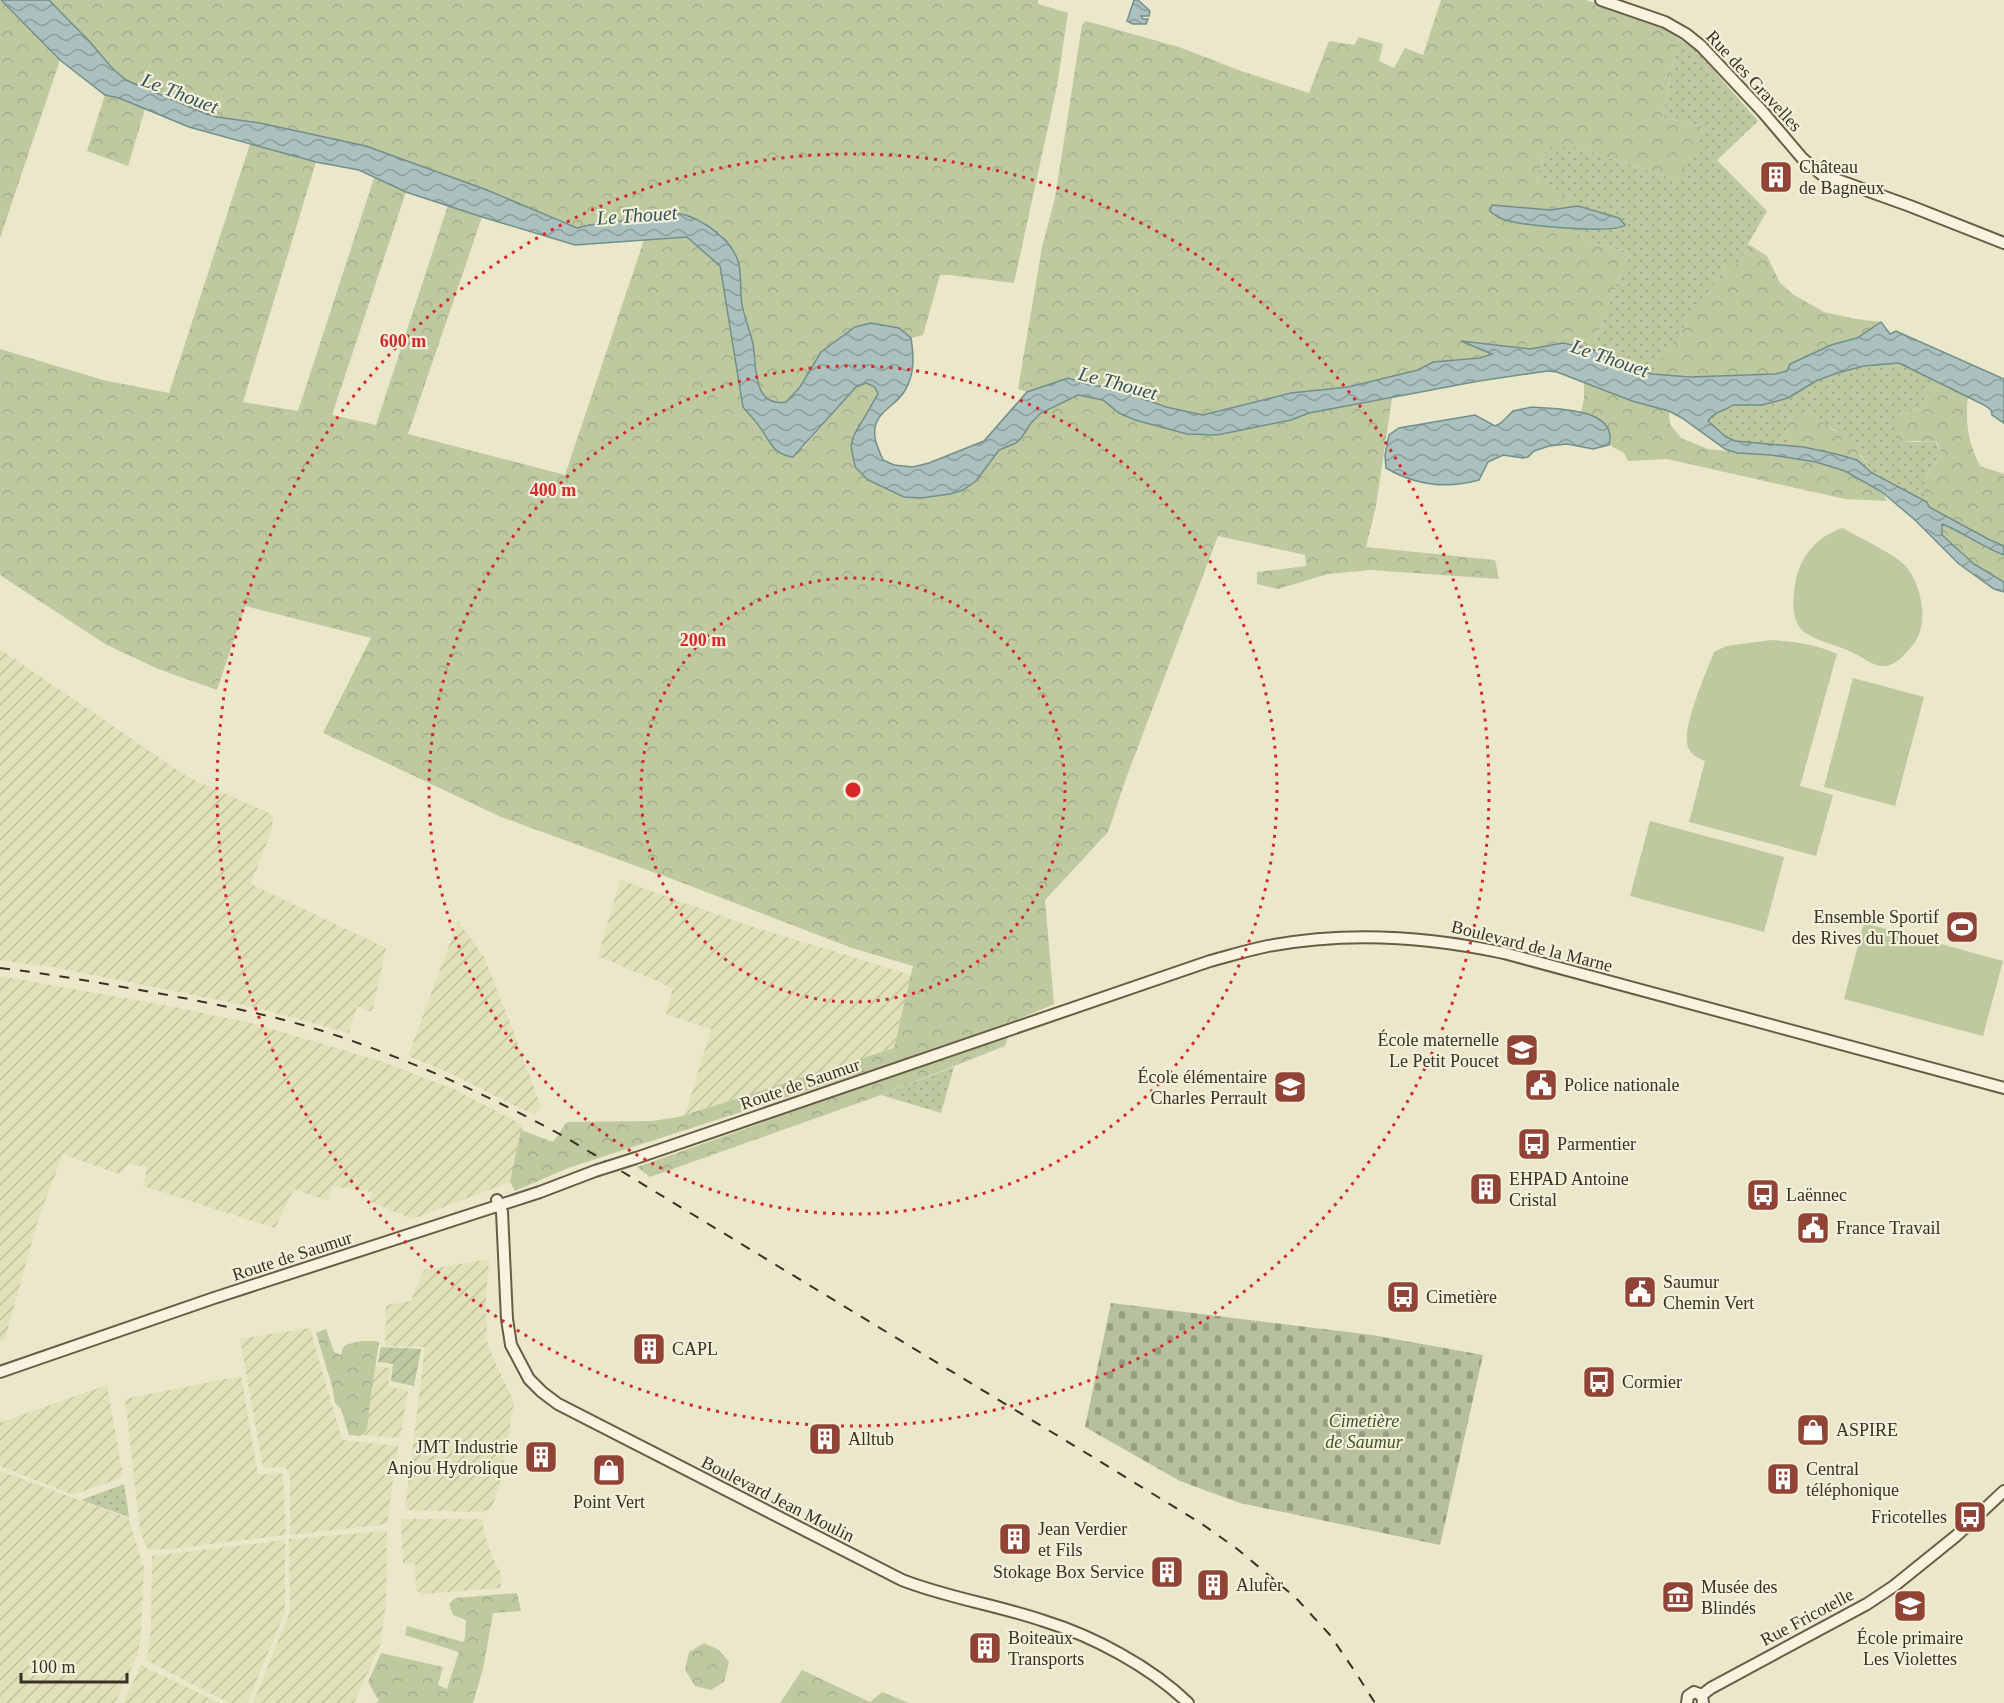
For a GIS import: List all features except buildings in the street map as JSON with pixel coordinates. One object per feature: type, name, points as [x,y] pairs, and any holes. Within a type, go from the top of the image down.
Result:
[{"type":"main road","name":"Rue des Gravelles","points":[[1602,0],[1665,22],[1686,34],[1715,60],[1814,169],[1829,178],[2004,243]]},
{"type":"main road","name":"Boulevard de la Marne","points":[[1017,1026],[1210,961],[1268,946],[1324,939],[1411,938],[1462,944],[1504,953],[2004,1088]]},
{"type":"main road","name":"Route de Saumur","points":[[0,1367],[124,1323],[498,1203],[540,1192],[1017,1026]]},
{"type":"main road","name":"Route de Saumur","points":[[0,1372],[498,1203]]},
{"type":"main road","name":"Boulevard Jean Moulin","points":[[498,1203],[502,1212],[507,1319],[512,1345],[529,1379],[558,1404],[902,1580],[919,1587],[1046,1621],[1102,1645],[1143,1669],[1188,1703]]},
{"type":"main road","name":"Rue Fricotelle","points":[[1687,1703],[1691,1693],[1697,1692],[1703,1699],[1711,1688],[1868,1604],[1956,1536],[2004,1491]]},
{"type":"green space","points":[[0,0],[60,60],[0,238]]},
{"type":"green space","points":[[49,0],[1038,0],[1038,4],[1068,13],[1057,86],[1014,283],[940,275],[923,335],[911,338],[899,328],[855,327],[821,352],[800,387],[786,402],[776,404],[766,398],[759,387],[753,344],[742,304],[738,259],[720,233],[666,212],[619,222],[587,224],[577,228],[487,190],[366,146],[199,112],[126,80]]},
{"type":"green space","points":[[1441,0],[1586,0],[1653,22],[1678,38],[1662,117],[1705,127],[1694,153],[1677,180],[1576,147],[1547,147],[1536,179],[1570,199],[1566,209],[1550,210],[1492,205],[1490,211],[1495,216],[1508,221],[1571,228],[1589,242],[1629,252],[1592,349],[1563,343],[1530,349],[1464,341],[1493,354],[1480,358],[1433,362],[1418,370],[1348,387],[1291,393],[1203,415],[1166,407],[1114,388],[1090,385],[1068,378],[1027,392],[1018,389],[1042,247],[1055,198],[1082,25],[1086,21],[1179,47],[1241,71],[1309,93],[1329,41],[1354,45],[1359,37],[1383,44],[1379,61],[1394,68],[1405,48],[1423,55]]},
{"type":"green space","points":[[1678,38],[1696,50],[1758,121],[1717,160],[1767,211],[1748,244],[1740,264],[1728,264],[1652,374],[1616,362],[1592,349],[1629,252],[1589,242],[1571,228],[1620,228],[1619,218],[1578,206],[1566,209],[1570,199],[1536,179],[1547,147],[1576,147],[1677,180],[1705,127],[1662,117]]},
{"type":"green space","points":[[105,95],[145,109],[128,166],[87,151]]},
{"type":"green space","points":[[250,144],[316,162],[243,402],[298,411],[374,178],[406,192],[332,415],[376,425],[448,205],[482,217],[408,434],[565,475],[644,240],[687,237],[720,266],[743,407],[766,435],[803,448],[856,387],[865,383],[875,386],[878,394],[854,435],[890,490],[903,497],[950,494],[963,490],[976,481],[999,450],[1016,443],[1041,413],[1078,395],[1103,400],[1119,413],[1135,420],[1187,434],[1217,435],[1291,420],[1309,413],[1392,398],[1376,506],[1366,547],[1495,560],[1499,579],[1371,570],[1328,574],[1278,589],[1257,584],[1257,572],[1306,566],[1305,555],[1218,536],[1125,781],[1108,832],[1045,900],[1054,1004],[1012,1022],[1005,1046],[881,1095],[650,1177],[637,1167],[906,1072],[902,1060],[568,1168],[515,1191],[510,1182],[521,1130],[553,1142],[567,1122],[652,1121],[679,1117],[894,1048],[913,966],[852,948],[675,880],[501,817],[323,733],[371,638],[245,606],[217,690],[156,668],[105,644],[0,575],[0,349],[103,380],[169,393]]},
{"type":"green space","points":[[1748,244],[1767,256],[1780,283],[1794,295],[1824,312],[1881,322],[1857,338],[1831,345],[1790,364],[1787,371],[1669,411],[1670,424],[1681,438],[1708,449],[1771,455],[1793,446],[1785,423],[1801,414],[1816,416],[1843,437],[1859,454],[1887,501],[1845,499],[1667,459],[1628,461],[1624,453],[1609,445],[1611,439],[1581,412],[1584,382],[1632,401],[1728,264],[1740,264]]},
{"type":"green space","points":[[1899,363],[1937,380],[1920,408],[1900,415],[1900,442],[1936,442],[1942,456],[1925,482],[1927,502],[1872,473],[1862,456],[1834,429],[1823,425],[1785,423],[1793,446],[1735,441],[1725,436],[1708,421],[1733,404],[1762,405],[1837,373],[1864,366]]},
{"type":"green space","points":[[1937,380],[1968,396],[1968,432],[1980,466],[2004,474],[2004,582],[1974,564],[1942,535],[1939,521],[1926,502],[1925,481],[1942,456],[1937,442],[1900,442],[1895,436],[1900,415],[1920,408]]},
{"type":"green space","points":[[1843,528],[1903,564],[1919,591],[1922,624],[1919,634],[1903,656],[1887,666],[1874,664],[1848,650],[1812,637],[1797,623],[1793,601],[1796,579],[1802,562],[1819,541]]},
{"type":"green space","points":[[1772,640],[1805,644],[1837,654],[1800,786],[1833,795],[1816,856],[1689,822],[1705,761],[1689,750],[1688,727],[1714,652],[1726,646]]},
{"type":"green space","points":[[0,649],[186,776],[273,815],[272,830],[251,884],[386,948],[372,1012],[357,1006],[349,1033],[253,1007],[48,966],[0,961]]},
{"type":"green space","points":[[1853,678],[1924,697],[1895,806],[1824,787]]},
{"type":"green space","points":[[1650,821],[1784,857],[1764,932],[1630,896]]},
{"type":"green space","points":[[620,880],[747,925],[911,975],[894,1048],[685,1115],[711,1029],[666,1014],[673,988],[598,956]]},
{"type":"green space","points":[[458,921],[484,957],[509,1020],[541,1107],[534,1115],[447,1072],[408,1056]]},
{"type":"green space","points":[[1864,923],[2003,961],[1983,1036],[1844,999]]},
{"type":"green space","points":[[0,976],[175,1007],[255,1024],[380,1061],[456,1090],[523,1125],[510,1182],[412,1219],[370,1201],[372,1192],[332,1186],[328,1201],[294,1189],[275,1228],[143,1186],[147,1167],[129,1164],[119,1174],[63,1154],[38,1220],[5,1339],[0,1341]]},
{"type":"green space","points":[[954,1067],[941,1113],[881,1095]]},
{"type":"green space","points":[[489,1259],[486,1297],[487,1341],[514,1402],[500,1486],[491,1509],[481,1512],[405,1510],[425,1347],[385,1346],[386,1305],[411,1301],[424,1270]]},
{"type":"green space","name":"Cimetière de Saumur","points":[[1111,1303],[1372,1335],[1483,1355],[1440,1545],[1240,1503],[1180,1481],[1085,1427]]},
{"type":"green space","points":[[310,1328],[342,1440],[398,1446],[387,1524],[290,1535],[290,1476],[285,1467],[263,1468],[240,1339]]},
{"type":"green space","points":[[326,1329],[334,1352],[341,1355],[343,1347],[351,1343],[379,1342],[367,1430],[360,1436],[349,1435],[341,1409],[335,1403],[316,1333]]},
{"type":"green space","points":[[381,1347],[421,1349],[414,1386],[391,1381],[393,1364],[378,1362]]},
{"type":"green space","points":[[370,1365],[390,1368],[388,1386],[408,1391],[400,1438],[362,1435]]},
{"type":"green space","points":[[241,1376],[258,1475],[279,1473],[283,1475],[286,1535],[148,1550],[139,1523],[125,1399]]},
{"type":"green space","points":[[107,1385],[123,1477],[73,1495],[0,1466],[0,1418],[2,1422]]},
{"type":"green space","points":[[0,1471],[128,1518],[144,1567],[141,1634],[138,1654],[115,1703],[0,1703]]},
{"type":"green space","points":[[124,1484],[129,1517],[81,1500]]},
{"type":"green space","points":[[401,1519],[482,1519],[484,1534],[501,1573],[501,1588],[423,1594],[416,1590],[415,1564],[403,1563]]},
{"type":"green space","points":[[387,1531],[386,1605],[380,1645],[354,1703],[253,1703],[290,1612],[289,1539]]},
{"type":"green space","points":[[285,1540],[285,1612],[247,1703],[229,1703],[146,1660],[151,1625],[152,1556]]},
{"type":"green space","points":[[517,1593],[521,1611],[493,1613],[483,1669],[473,1703],[375,1703],[379,1701],[368,1682],[381,1653],[443,1667],[438,1685],[447,1689],[459,1652],[405,1635],[407,1626],[463,1642],[466,1620],[453,1615],[449,1604],[456,1598]]},
{"type":"green space","points":[[704,1643],[719,1650],[729,1662],[724,1682],[711,1690],[695,1686],[685,1670],[689,1652]]},
{"type":"green space","points":[[141,1665],[219,1703],[123,1703]]},
{"type":"green space","points":[[802,1670],[870,1702],[882,1692],[909,1703],[780,1703]]},
{"type":"water","points":[[1,0],[49,0],[126,80],[217,117],[260,123],[366,146],[487,190],[577,228],[662,212],[677,213],[698,220],[726,241],[737,258],[742,304],[753,344],[758,384],[767,399],[786,402],[800,387],[821,352],[855,327],[871,323],[899,328],[911,338],[913,366],[908,386],[901,397],[879,417],[875,428],[876,440],[883,460],[894,465],[913,467],[929,463],[984,441],[1027,392],[1068,378],[1090,385],[1114,388],[1166,407],[1203,415],[1291,393],[1348,387],[1418,370],[1433,362],[1480,358],[1492,354],[1461,341],[1530,349],[1563,343],[1592,349],[1616,362],[1652,374],[1690,377],[1775,374],[1787,371],[1790,364],[1831,345],[1857,338],[1881,322],[1890,334],[1896,331],[2004,379],[2004,423],[1992,415],[1991,410],[1984,405],[1899,363],[1864,366],[1837,373],[1816,381],[1788,398],[1762,405],[1733,405],[1714,415],[1708,421],[1725,436],[1735,441],[1804,447],[1857,460],[1872,473],[1927,502],[1929,507],[2004,546],[2004,555],[1942,524],[1942,535],[1974,564],[2004,582],[2004,592],[1994,589],[1959,564],[1915,520],[1882,492],[1845,471],[1816,462],[1771,455],[1737,453],[1725,449],[1669,411],[1632,401],[1557,372],[1547,371],[1479,381],[1309,413],[1291,420],[1217,435],[1187,434],[1135,420],[1119,413],[1103,400],[1078,395],[1041,413],[1016,443],[999,450],[976,481],[963,490],[921,498],[904,497],[868,480],[855,467],[851,446],[854,435],[878,394],[875,387],[866,383],[856,387],[793,457],[776,450],[743,407],[720,266],[687,237],[575,245],[406,192],[359,170],[316,162],[189,127],[119,98],[105,95],[60,60]]},
{"type":"water","points":[[1134,0],[1138,0],[1150,11],[1149,16],[1141,16],[1143,19],[1148,19],[1146,24],[1133,24],[1127,21]]},
{"type":"water","points":[[1492,205],[1550,210],[1578,206],[1619,218],[1625,225],[1617,228],[1588,229],[1520,223],[1497,217],[1490,211]]},
{"type":"water","points":[[1532,407],[1582,412],[1595,417],[1604,423],[1609,433],[1609,445],[1593,449],[1567,444],[1549,446],[1523,458],[1503,455],[1488,462],[1479,480],[1467,483],[1443,485],[1420,482],[1386,468],[1385,455],[1389,435],[1399,428],[1475,415],[1495,426],[1513,411]]},
{"type":"railway","points":[[0,968],[59,976],[244,1010],[329,1033],[420,1067],[479,1093],[565,1137],[1202,1524],[1236,1548],[1296,1598],[1330,1635],[1375,1703]]},
{"type":"place","name":"Château de Bagneux","points":[[1776,177]]},
{"type":"place","name":"Ensemble Sportif des Rives du Thouet","points":[[1962,927]]},
{"type":"place","name":"École maternelle Le Petit Poucet","points":[[1522,1050]]},
{"type":"place","name":"Police nationale","points":[[1541,1085]]},
{"type":"place","name":"École élémentaire Charles Perrault","points":[[1290,1087]]},
{"type":"place","name":"Parmentier","points":[[1534,1144]]},
{"type":"place","name":"EHPAD Antoine Cristal","points":[[1486,1189]]},
{"type":"place","name":"Laënnec","points":[[1763,1195]]},
{"type":"place","name":"France Travail","points":[[1813,1228]]},
{"type":"place","name":"Saumur Chemin Vert","points":[[1640,1292]]},
{"type":"place","name":"Cimetière","points":[[1403,1297]]},
{"type":"place","name":"CAPL","points":[[649,1349]]},
{"type":"place","name":"Cormier","points":[[1599,1382]]},
{"type":"place","name":"ASPIRE","points":[[1813,1430]]},
{"type":"place","name":"Alltub","points":[[825,1439]]},
{"type":"place","name":"JMT Industrie Anjou Hydrolique","points":[[541,1457]]},
{"type":"place","name":"Point Vert","points":[[609,1470]]},
{"type":"place","name":"Central téléphonique","points":[[1783,1479]]},
{"type":"place","name":"Fricotelles","points":[[1970,1517]]},
{"type":"place","name":"Jean Verdier et Fils","points":[[1015,1539]]},
{"type":"place","name":"Stokage Box Service","points":[[1167,1572]]},
{"type":"place","name":"Alufer","points":[[1213,1585]]},
{"type":"place","name":"Musée des Blindés","points":[[1678,1597]]},
{"type":"place","name":"École primaire Les Violettes","points":[[1910,1606]]},
{"type":"place","name":"Boiteaux Transports","points":[[985,1648]]},
{"type":"water label","name":"Le Thouet","points":[[180,93]]},
{"type":"water label","name":"Le Thouet","points":[[637,215]]},
{"type":"water label","name":"Le Thouet","points":[[1610,358]]},
{"type":"water label","name":"Le Thouet","points":[[1118,383]]}]
